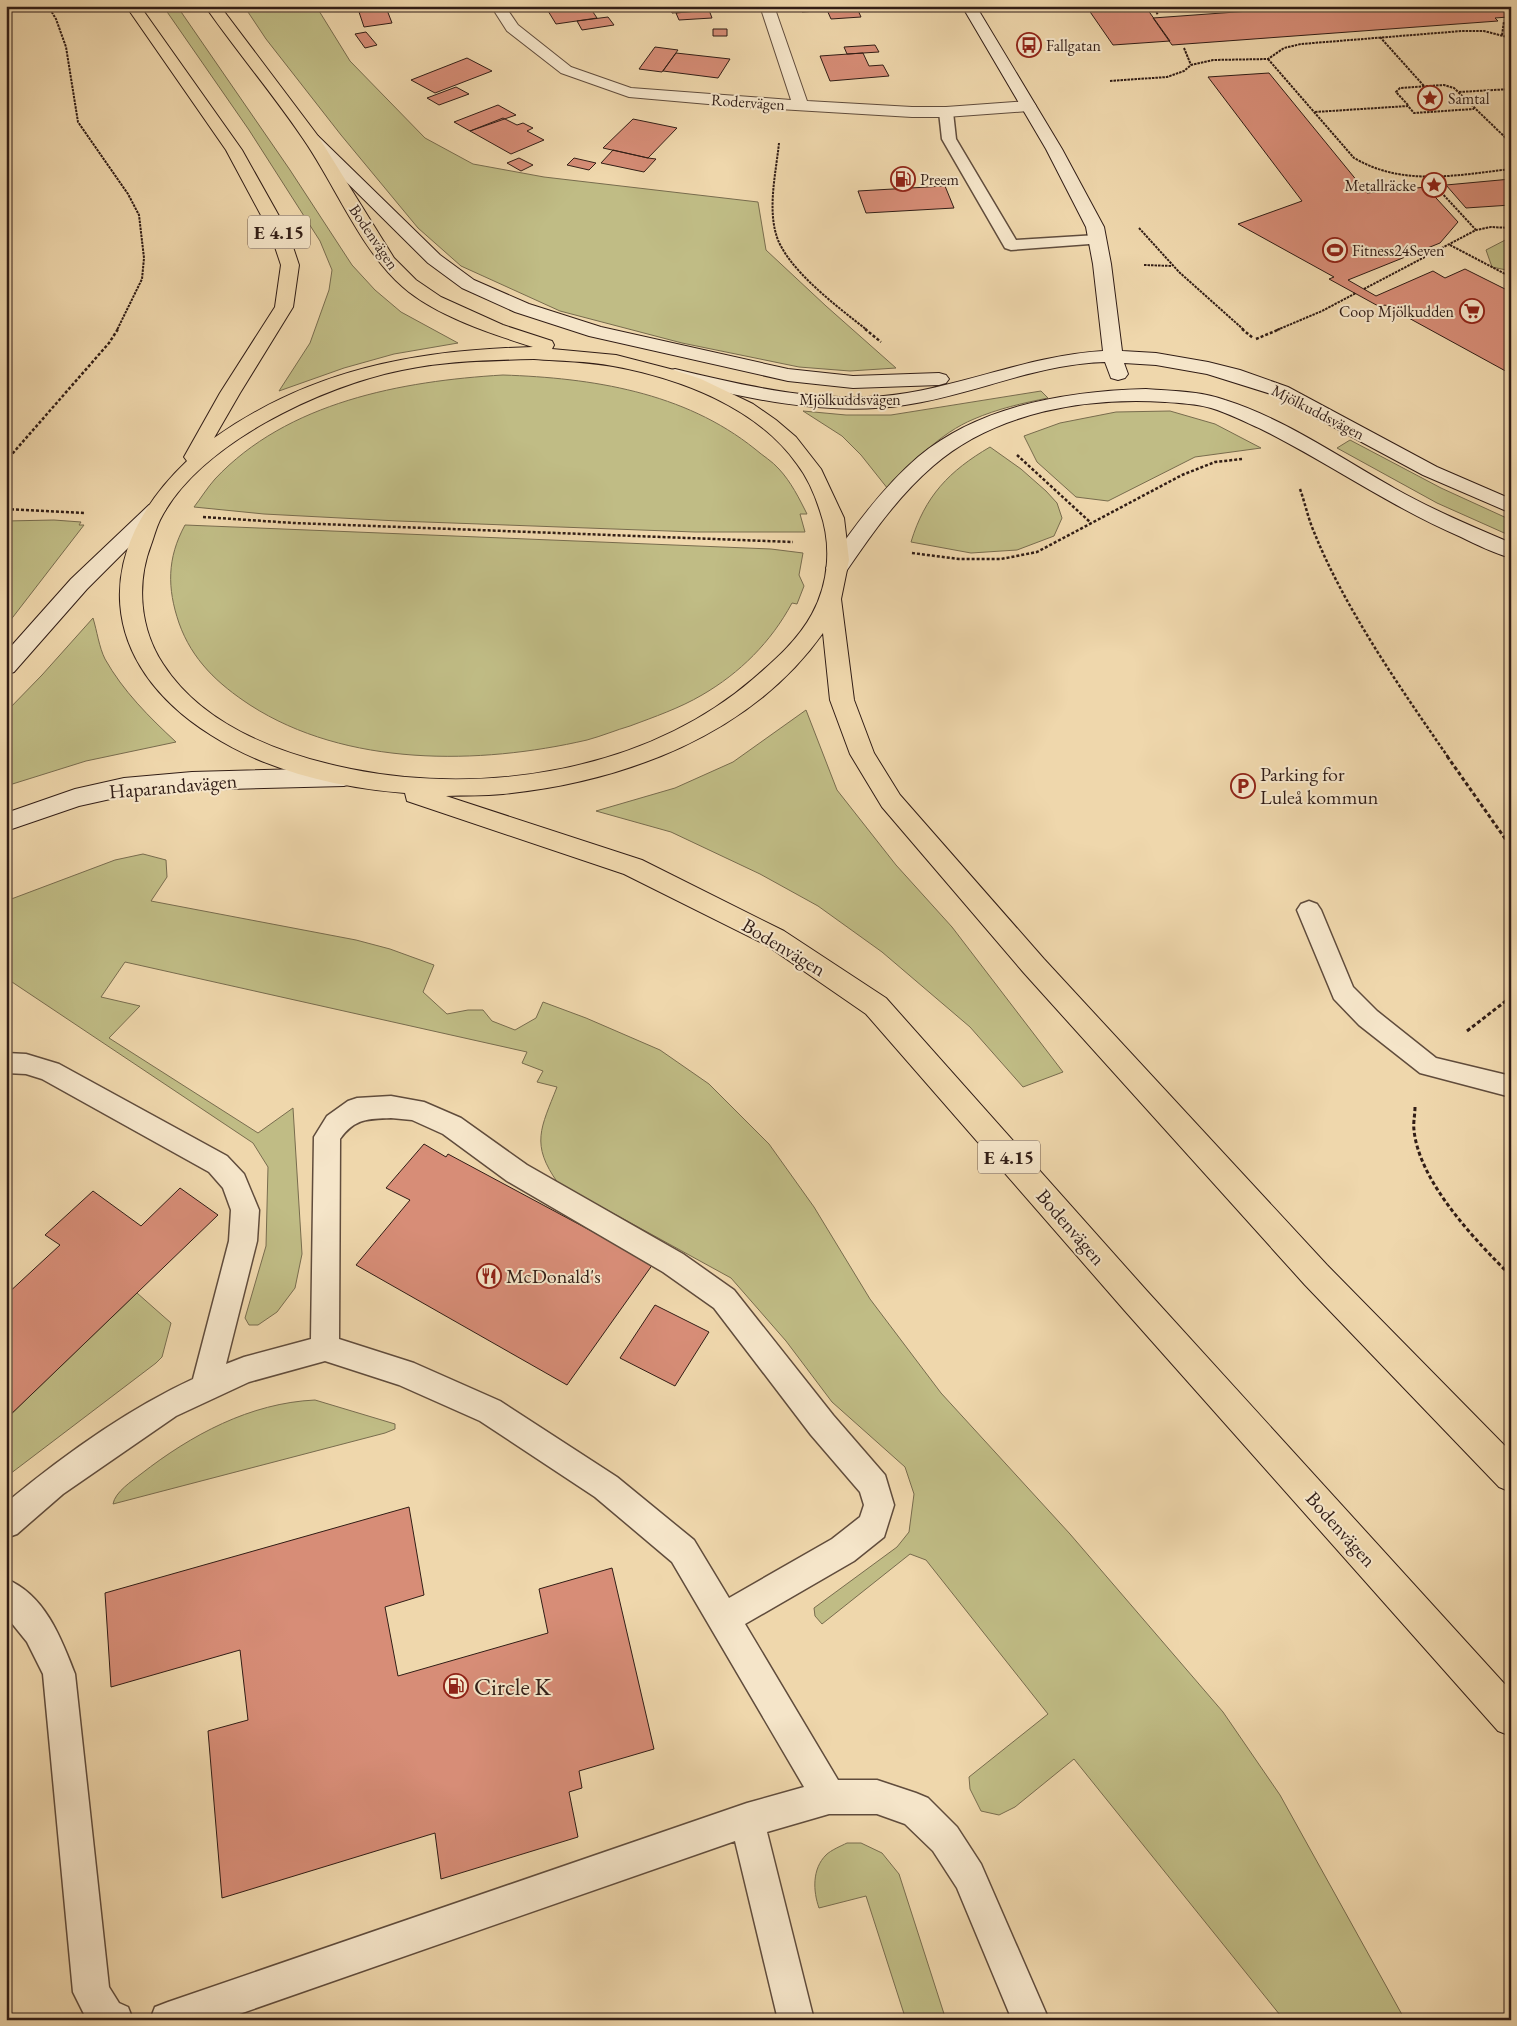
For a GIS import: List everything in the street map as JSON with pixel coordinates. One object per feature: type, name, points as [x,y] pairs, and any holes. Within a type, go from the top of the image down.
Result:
[{"type":"main road","name":"E 4.15","points":[[133,6],[234,150],[279,232],[290,265],[284,307],[230,393],[185,472]]},
{"type":"main road","name":"Bodenvägen","points":[[212,6],[312,139],[386,261],[410,284],[435,300],[496,330],[536,342],[617,361]]},
{"type":"main road","points":[[534,353],[617,361],[646,368],[698,385],[747,409],[778,432],[798,452],[808,464],[832,509],[837,536],[837,568],[830,598],[816,625],[799,650],[769,681],[715,720],[652,751],[577,774],[511,784],[446,788],[384,784],[344,777],[280,760],[214,727],[174,695],[146,656],[137,634],[130,584],[139,542],[156,509],[185,472],[230,435],[296,398],[347,379],[397,366],[473,354],[534,353]]},
{"type":"main road","points":[[830,598],[842,700],[862,754],[891,802],[1034,966],[1316,1275],[1511,1476]]},
{"type":"main road","name":"Bodenvägen","points":[[384,784],[633,867],[775,938],[876,1006],[1136,1302],[1511,1718]]},
{"type":"street","name":"Rodervägen","points":[[498,6],[512,28],[566,70],[629,92],[731,102],[861,110],[946,112],[1028,106]]},
{"type":"street","points":[[767,6],[801,105]]},
{"type":"street","points":[[969,6],[1054,149],[1095,227],[1102,264],[1113,358],[1124,395]]},
{"type":"street","points":[[312,139],[434,259],[468,284],[543,316],[646,344],[809,379],[853,382],[993,377]]},
{"type":"street","name":"Mjölkuddsvägen","points":[[646,368],[745,392],[795,399],[842,402],[891,401],[915,398],[993,377],[1078,358],[1156,360],[1190,365],[1258,382],[1282,391],[1430,471],[1511,508]]},
{"type":"street","name":"Mjölkuddsvägen","points":[[837,568],[878,511],[907,479],[928,460],[958,439],[983,426],[1020,412],[1095,396],[1124,395],[1157,395],[1216,403],[1247,415],[1274,428],[1412,506],[1511,551]]},
{"type":"street","points":[[6,667],[79,584],[156,509]]},
{"type":"street","name":"Haparandavägen","points":[[6,822],[75,798],[124,787],[192,781],[344,777]]},
{"type":"lane","points":[[946,112],[949,139],[1011,245],[1097,240]]},
{"type":"lane","points":[[1309,910],[1343,992],[1368,1018],[1429,1066],[1511,1087]]},
{"type":"lane","points":[[6,1063],[26,1064],[50,1071],[218,1164],[234,1182],[244,1210],[242,1241],[204,1388]]},
{"type":"lane","points":[[325,1348],[327,1137],[336,1124],[357,1109],[392,1107],[415,1110],[452,1126],[517,1173],[674,1264],[724,1299],[822,1426],[874,1485],[879,1505],[873,1526],[843,1550],[724,1618]]},
{"type":"lane","points":[[6,1523],[52,1484],[166,1406],[244,1370],[325,1348],[404,1372],[490,1411],[606,1487],[683,1551],[829,1797]]},
{"type":"lane","points":[[6,1595],[18,1603],[45,1640],[59,1674],[91,1992],[106,2016],[115,2020]]},
{"type":"lane","points":[[168,2020],[747,1820],[829,1797],[877,1797],[916,1810],[944,1839],[970,1876],[1031,2020]]},
{"type":"lane","points":[[747,1820],[796,2020]]},
{"type":"path","points":[[6,461],[110,343],[124,319],[142,279],[144,258],[139,216],[128,194],[78,122],[65,41],[58,21],[48,6]]},
{"type":"path","points":[[1153,6],[1158,15]]},
{"type":"path","points":[[1502,35],[1504,21]]},
{"type":"path","points":[[1110,81],[1167,77],[1184,71],[1191,64],[1213,60],[1268,59],[1276,51],[1290,46],[1314,42],[1462,31],[1484,31],[1511,38]]},
{"type":"path","points":[[1380,37],[1424,86]]},
{"type":"path","points":[[1184,48],[1191,64]]},
{"type":"path","points":[[1268,59],[1354,158],[1362,164],[1390,174],[1426,176],[1511,169]]},
{"type":"path","points":[[1474,109],[1414,113],[1396,92],[1400,88],[1424,86],[1444,85],[1454,88],[1511,143]]},
{"type":"path","points":[[1459,92],[1511,89]]},
{"type":"path","points":[[801,105],[782,113],[774,212],[776,236],[783,252],[804,276],[883,344]]},
{"type":"path","points":[[1314,112],[1408,106]]},
{"type":"path","points":[[1426,176],[1476,230]]},
{"type":"path","points":[[1364,289],[1476,230],[1491,227],[1511,228]]},
{"type":"path","points":[[1449,244],[1511,277]]},
{"type":"path","points":[[1255,340],[1322,311],[1356,293]]},
{"type":"path","points":[[1013,452],[1090,522]]},
{"type":"path","points":[[912,552],[959,558],[1001,559],[1037,552],[1056,543],[1090,522],[1182,475],[1215,462],[1246,459]]},
{"type":"path","points":[[1298,480],[1316,538],[1359,620],[1427,726],[1511,847]]},
{"type":"path","points":[[6,509],[85,513]]},
{"type":"path","points":[[195,516],[294,524],[798,542]]},
{"type":"path","points":[[1511,997],[1449,1045],[1429,1066],[1421,1078],[1414,1108],[1414,1130],[1424,1165],[1435,1188],[1490,1256],[1511,1276]]},
{"type":"shaded area","points":[[163,6],[177,6],[290,170],[352,265],[375,290],[401,312],[458,343],[394,354],[344,368],[279,391],[310,343],[329,290],[332,270],[320,241],[249,130]]},
{"type":"shaded area","points":[[244,6],[316,6],[350,61],[425,138],[473,164],[544,177],[758,202],[766,250],[896,368],[850,371],[799,367],[682,343],[560,311],[461,266],[418,228],[341,135],[266,39]]},
{"type":"shaded area","points":[[1511,237],[1511,271],[1492,267],[1486,250]]},
{"type":"shaded area","points":[[503,375],[570,380],[603,385],[668,401],[698,414],[727,430],[755,449],[779,469],[798,496],[807,514],[800,514],[805,532],[695,532],[398,521],[264,514],[194,507],[215,479],[244,453],[276,431],[311,414],[348,400],[386,390],[465,378]]},
{"type":"shaded area","points":[[1041,391],[1048,398],[992,412],[950,432],[917,459],[888,489],[861,455],[842,436],[803,411],[846,415],[891,415]]},
{"type":"shaded area","points":[[1170,411],[1215,424],[1261,448],[1195,457],[1108,501],[1076,497],[1037,462],[1024,436],[1060,423],[1116,412]]},
{"type":"shaded area","points":[[1350,440],[1441,488],[1511,520],[1511,536],[1437,503],[1337,448]]},
{"type":"shaded area","points":[[990,447],[1021,469],[1057,503],[1062,518],[1054,536],[1017,550],[971,553],[911,542],[923,511],[940,486],[962,466]]},
{"type":"shaded area","points":[[54,520],[81,522],[79,525],[84,525],[6,626],[6,521]]},
{"type":"shaded area","points":[[185,525],[771,549],[803,553],[799,575],[804,586],[797,604],[792,603],[774,631],[742,667],[694,700],[676,708],[587,740],[545,748],[502,754],[414,755],[370,750],[328,740],[288,725],[250,705],[227,689],[207,670],[184,636],[172,598],[172,561],[179,537]]},
{"type":"shaded area","points":[[93,618],[103,654],[112,671],[137,703],[176,742],[86,761],[6,786],[6,712]]},
{"type":"shaded area","points":[[806,710],[837,790],[896,865],[952,927],[1063,1072],[1023,1087],[970,1027],[882,952],[818,906],[760,874],[671,832],[596,811],[675,788],[733,762]]},
{"type":"shaded area","points":[[143,854],[166,860],[167,877],[151,901],[356,940],[390,949],[434,965],[423,992],[447,1014],[468,1010],[483,1010],[492,1021],[515,1030],[536,1018],[543,1002],[586,1018],[660,1050],[709,1084],[769,1144],[814,1207],[870,1299],[941,1393],[1070,1534],[1223,1712],[1280,1795],[1405,2020],[1284,2020],[1074,1759],[1015,1807],[999,1815],[981,1811],[970,1789],[969,1777],[1048,1714],[926,1560],[910,1554],[822,1624],[815,1616],[814,1608],[897,1547],[909,1532],[914,1494],[905,1467],[832,1402],[786,1341],[731,1278],[558,1183],[549,1169],[541,1146],[543,1125],[557,1087],[537,1082],[543,1071],[522,1063],[527,1052],[125,962],[101,997],[140,1006],[109,1038],[258,1133],[293,1108],[302,1254],[295,1288],[277,1312],[258,1325],[249,1325],[245,1318],[266,1246],[268,1167],[253,1143],[6,978],[6,901],[115,860]]},
{"type":"shaded area","points":[[137,1293],[171,1323],[162,1357],[6,1477],[6,1419]]},
{"type":"shaded area","points":[[315,1400],[395,1424],[395,1429],[113,1504],[120,1491],[129,1483],[180,1446],[201,1434],[245,1414],[267,1407]]},
{"type":"shaded area","points":[[847,1843],[861,1843],[882,1853],[899,1874],[946,2020],[906,2020],[866,1896],[819,1908],[815,1887],[818,1867],[828,1853]]},
{"type":"building","points":[[380,6],[422,6],[382,11]]},
{"type":"building","points":[[545,6],[589,6],[597,18],[556,24]]},
{"type":"building","points":[[670,6],[711,6],[712,10],[672,13]]},
{"type":"building","points":[[800,6],[846,6],[847,9],[802,12]]},
{"type":"building","points":[[1086,6],[1145,6],[1170,41],[1113,45]]},
{"type":"building","points":[[1319,6],[1511,6],[1511,19],[1508,17],[1495,18],[1498,21],[1172,45],[1153,18]]},
{"type":"building","points":[[857,8],[861,17],[831,19],[827,10]]},
{"type":"building","points":[[381,9],[382,11],[387,10],[392,23],[364,27],[359,12]]},
{"type":"building","points":[[709,10],[712,18],[679,20],[676,13]]},
{"type":"building","points":[[608,17],[614,25],[582,30],[577,21]]},
{"type":"building","points":[[713,29],[727,29],[727,36],[713,36]]},
{"type":"building","points":[[366,32],[377,45],[365,48],[355,34]]},
{"type":"building","points":[[875,45],[879,52],[847,54],[844,47]]},
{"type":"building","points":[[655,47],[678,50],[662,72],[639,69]]},
{"type":"building","points":[[676,53],[730,59],[718,78],[663,71]]},
{"type":"building","points":[[863,53],[869,66],[883,65],[889,76],[830,81],[820,56]]},
{"type":"building","points":[[467,58],[492,71],[435,93],[411,80]]},
{"type":"building","points":[[1269,73],[1367,193],[1426,187],[1458,222],[1440,243],[1348,280],[1376,296],[1433,271],[1445,278],[1465,269],[1511,292],[1511,374],[1385,305],[1380,307],[1329,279],[1334,277],[1238,224],[1302,201],[1208,77]]},
{"type":"building","points":[[456,87],[469,94],[439,105],[427,98]]},
{"type":"building","points":[[498,105],[516,115],[470,131],[454,122]]},
{"type":"building","points":[[503,118],[517,125],[523,123],[533,128],[527,131],[544,140],[511,154],[470,131]]},
{"type":"building","points":[[633,119],[677,128],[648,158],[603,148]]},
{"type":"building","points":[[613,150],[656,159],[644,172],[601,163]]},
{"type":"building","points":[[519,158],[533,165],[521,171],[507,163]]},
{"type":"building","points":[[574,158],[596,163],[589,170],[567,165]]},
{"type":"building","points":[[1511,179],[1511,205],[1466,208],[1446,185]]},
{"type":"building","points":[[945,186],[954,208],[866,213],[858,191]]},
{"type":"building","points":[[424,1144],[446,1157],[448,1154],[653,1264],[567,1385],[356,1265],[410,1200],[386,1188]]},
{"type":"building","points":[[180,1188],[218,1215],[6,1419],[6,1295],[60,1245],[45,1235],[93,1191],[141,1226]]},
{"type":"building","points":[[655,1305],[709,1332],[675,1386],[620,1358]]},
{"type":"building","points":[[409,1507],[424,1595],[385,1607],[398,1676],[548,1633],[539,1589],[612,1568],[654,1749],[579,1771],[582,1788],[569,1792],[578,1837],[441,1879],[435,1833],[222,1898],[208,1731],[248,1720],[240,1650],[111,1687],[105,1593]]},
{"type":"place","name":"Fallgatan","points":[[1029,45]]},
{"type":"place","name":"Samtal","points":[[1430,98]]},
{"type":"place","name":"Preem","points":[[903,179]]},
{"type":"place","name":"Metallräcke","points":[[1434,185]]},
{"type":"place","name":"Fitness24Seven","points":[[1335,250]]},
{"type":"place","name":"Coop Mjölkudden","points":[[1472,311]]},
{"type":"place","name":"Parking for Luleå kommun","points":[[1243,786]]},
{"type":"place","name":"McDonald's","points":[[489,1276]]},
{"type":"place","name":"Circle K","points":[[456,1686]]}]
